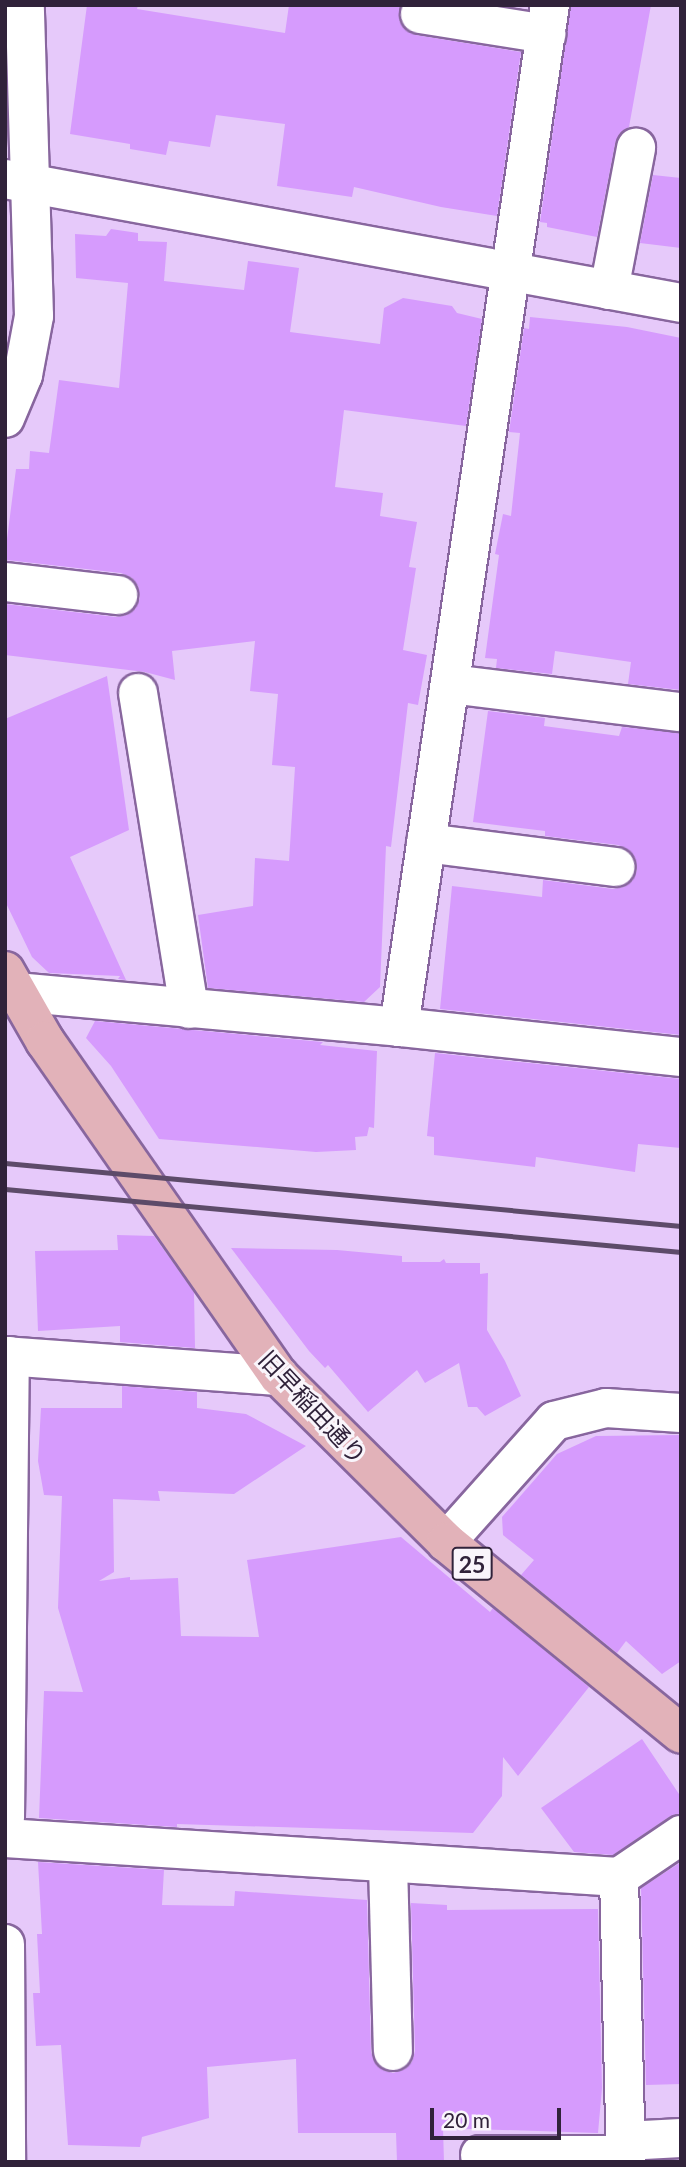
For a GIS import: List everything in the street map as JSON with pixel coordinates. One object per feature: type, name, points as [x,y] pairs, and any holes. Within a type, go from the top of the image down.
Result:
[{"type":"main road","name":"旧早稲田通り","points":[[9,985],[155,1203],[279,1376],[446,1542],[681,1734]]},
{"type":"street","points":[[5,418],[23,375],[34,316],[18,181],[25,5]]},
{"type":"street","points":[[399,1027],[548,19],[420,15]]},
{"type":"street","points":[[609,290],[636,148]]},
{"type":"street","points":[[18,181],[681,303]]},
{"type":"street","points":[[5,582],[118,596]]},
{"type":"street","points":[[450,684],[678,712]]},
{"type":"street","points":[[138,694],[189,1009]]},
{"type":"street","points":[[426,844],[615,867]]},
{"type":"street","points":[[9,985],[189,1009],[399,1027],[681,1057]]},
{"type":"street","points":[[5,1818],[7,1356],[279,1376]]},
{"type":"street","points":[[446,1542],[554,1421],[606,1408],[681,1413]]},
{"type":"street","points":[[5,1838],[619,1877],[681,1836]]},
{"type":"street","points":[[388,1864],[393,2051]]},
{"type":"street","points":[[619,1877],[625,2152]]},
{"type":"street","points":[[5,1944],[6,2162]]},
{"type":"street","points":[[480,2155],[625,2152],[681,2138]]},
{"type":"building","points":[[87,5],[138,5],[137,9],[285,33],[289,5],[401,5],[400,22],[407,31],[416,35],[521,52],[497,216],[441,207],[354,187],[352,197],[277,186],[285,124],[216,115],[210,147],[169,141],[166,155],[130,149],[130,144],[70,134]]},
{"type":"building","points":[[571,5],[651,5],[629,127],[620,133],[615,144],[597,237],[547,227],[547,223],[540,222]]},
{"type":"building","points":[[653,175],[681,178],[681,248],[640,243]]},
{"type":"building","points":[[111,229],[138,233],[138,241],[167,242],[164,281],[244,290],[248,261],[299,268],[290,332],[380,344],[384,308],[403,298],[452,306],[457,313],[482,319],[466,426],[344,410],[335,487],[383,493],[380,516],[417,522],[409,567],[416,568],[403,650],[427,655],[418,705],[408,703],[391,847],[386,846],[380,987],[364,1002],[208,988],[198,915],[253,906],[255,858],[289,861],[295,767],[272,765],[278,694],[250,691],[255,641],[172,651],[175,680],[145,672],[5,655],[5,604],[116,617],[127,615],[135,609],[140,598],[138,586],[132,578],[121,573],[7,560],[5,555],[16,469],[29,469],[30,451],[49,453],[59,380],[119,388],[128,283],[76,278],[75,234],[106,236]]},
{"type":"building","points":[[530,317],[627,327],[681,338],[681,690],[628,684],[631,662],[555,651],[552,674],[496,668],[497,659],[485,658],[499,555],[495,554],[503,514],[511,516],[520,433],[509,432],[524,328],[529,329]]},
{"type":"building","points":[[107,676],[129,830],[70,857],[126,980],[118,979],[120,976],[49,973],[32,957],[5,901],[5,719]]},
{"type":"building","points":[[488,711],[545,718],[544,726],[619,736],[622,727],[681,733],[681,1035],[440,1009],[452,886],[542,897],[543,880],[613,889],[624,887],[632,881],[637,870],[635,858],[629,850],[618,845],[545,836],[545,831],[473,822]]},
{"type":"building","points":[[95,1021],[323,1042],[320,1045],[377,1051],[374,1128],[369,1127],[367,1136],[355,1137],[356,1150],[316,1152],[159,1139],[111,1066],[86,1038]]},
{"type":"building","points":[[435,1053],[681,1079],[681,1148],[638,1144],[635,1172],[536,1157],[535,1167],[434,1155],[434,1137],[427,1136]]},
{"type":"building","points":[[117,1235],[154,1236],[194,1292],[195,1348],[120,1342],[120,1326],[38,1331],[35,1251],[118,1250]]},
{"type":"building","points":[[231,1248],[337,1250],[402,1256],[402,1262],[440,1262],[444,1259],[446,1263],[480,1263],[480,1274],[488,1273],[487,1330],[521,1396],[485,1416],[477,1407],[468,1407],[459,1363],[425,1383],[417,1370],[368,1412],[328,1365],[325,1368],[309,1351]]},
{"type":"building","points":[[122,1386],[197,1392],[197,1408],[246,1414],[306,1446],[234,1494],[158,1491],[160,1501],[113,1499],[114,1572],[99,1581],[130,1577],[130,1580],[178,1578],[181,1636],[259,1637],[247,1560],[401,1537],[490,1612],[493,1608],[589,1687],[518,1776],[503,1757],[502,1796],[473,1833],[177,1824],[177,1827],[39,1818],[44,1691],[83,1692],[58,1608],[62,1496],[44,1495],[38,1461],[41,1408],[122,1408]]},
{"type":"building","points":[[681,1435],[681,1661],[662,1674],[626,1641],[617,1653],[521,1575],[534,1560],[503,1535],[502,1517],[557,1454],[596,1436]]},
{"type":"building","points":[[642,1739],[681,1797],[681,1813],[669,1817],[613,1855],[574,1852],[541,1808]]},
{"type":"building","points":[[38,1862],[164,1870],[162,1905],[234,1906],[235,1891],[367,1900],[371,2052],[375,2063],[383,2070],[393,2073],[405,2069],[412,2062],[415,2051],[411,1903],[447,1905],[447,1910],[598,1909],[602,2088],[598,2133],[443,2128],[444,2162],[397,2162],[396,2133],[298,2133],[296,2059],[207,2067],[209,2118],[142,2137],[140,2147],[68,2145],[61,2045],[36,2046],[33,1993],[40,1993],[37,1934],[42,1934]]},
{"type":"building","points":[[681,1862],[681,2084],[646,2085],[641,1888]]},
{"type":"railway","points":[[5,1163],[681,1226]]},
{"type":"railway","points":[[5,1189],[681,1252]]}]
